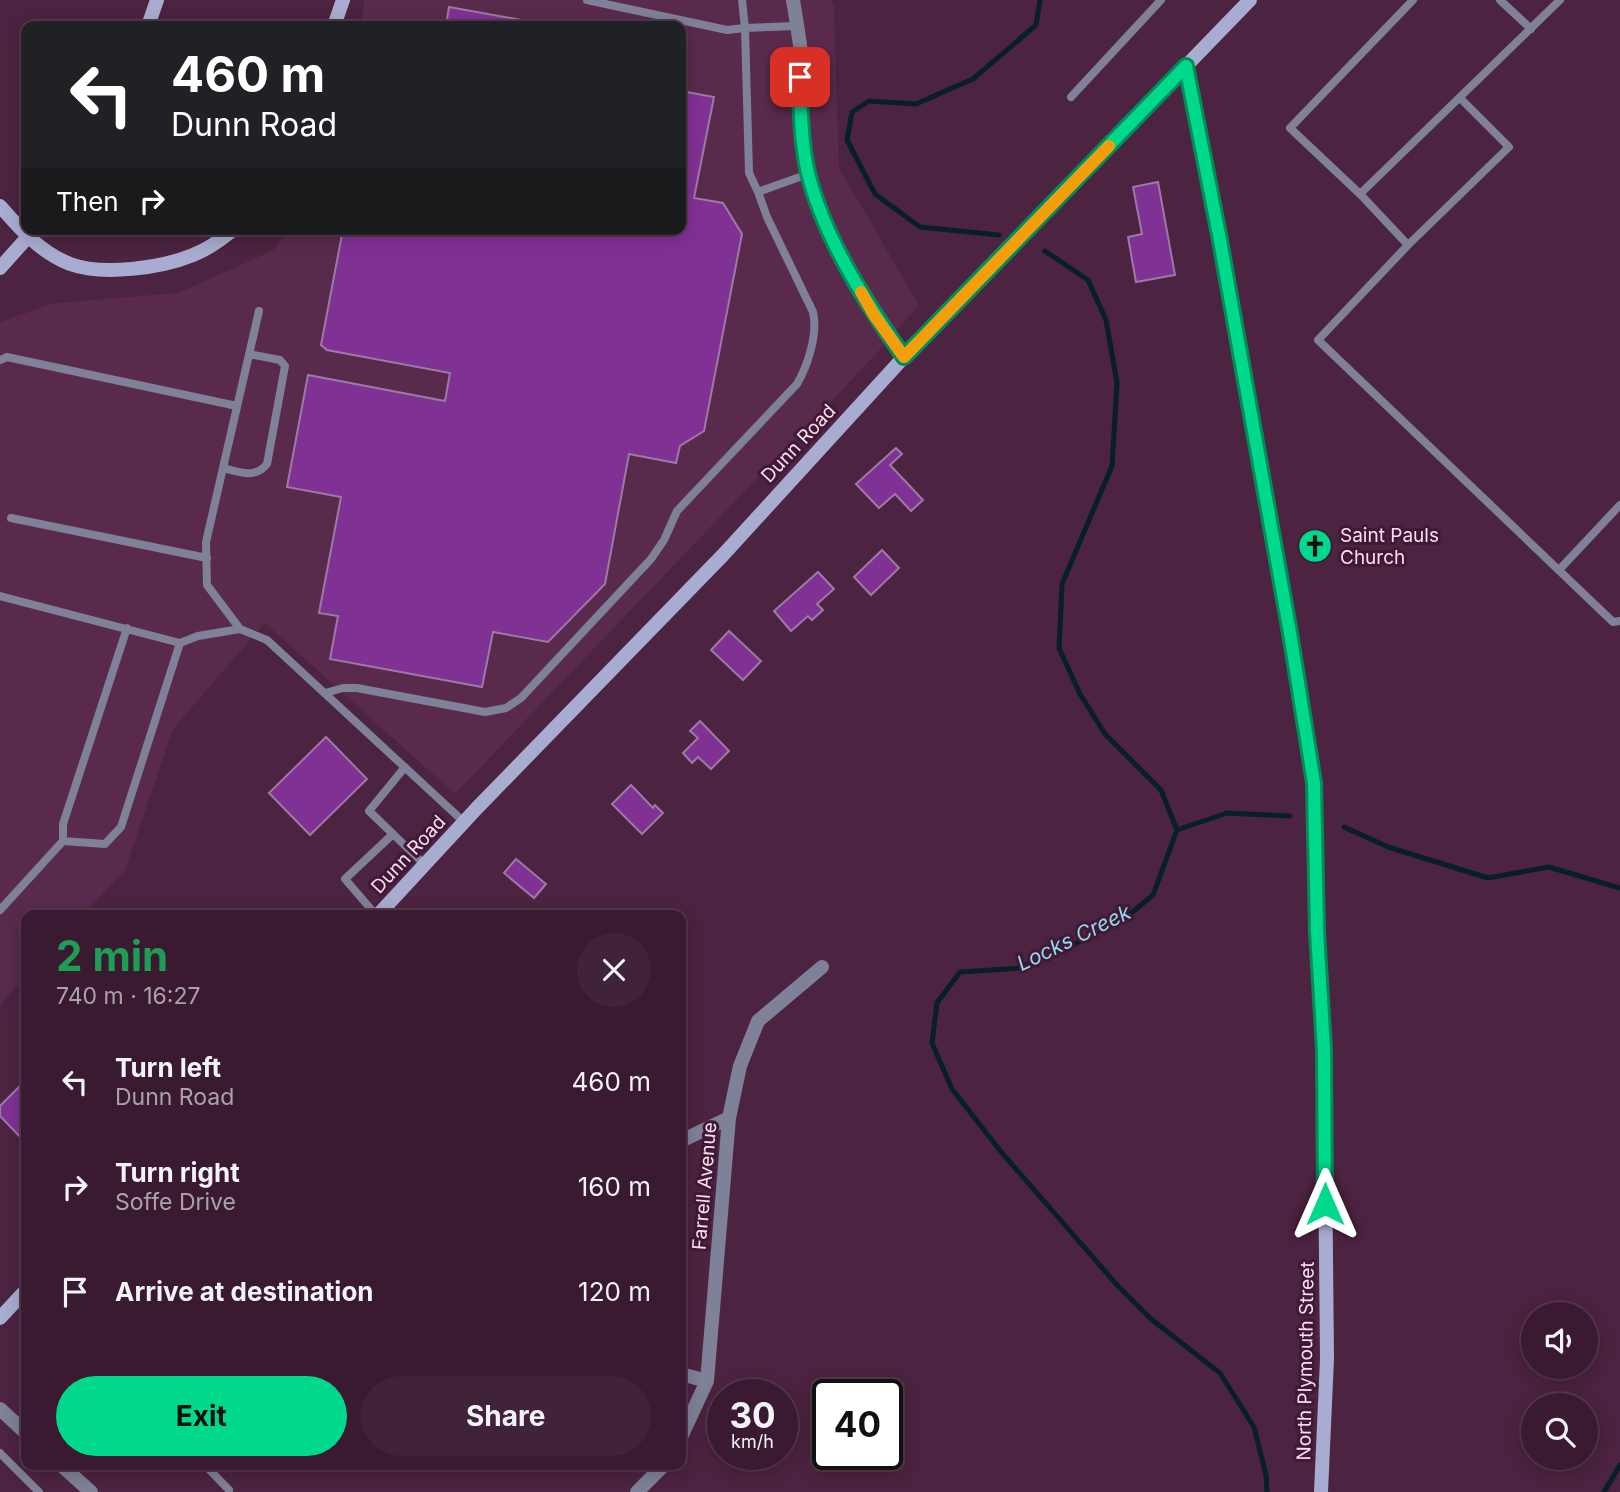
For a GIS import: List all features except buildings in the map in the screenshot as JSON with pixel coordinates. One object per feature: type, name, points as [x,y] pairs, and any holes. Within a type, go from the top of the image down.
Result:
[{"type":"main road","points":[[150,21],[157,0]]},
{"type":"main road","points":[[336,21],[343,0]]},
{"type":"main road","name":"Dunn Road","points":[[382,910],[464,821],[723,555],[904,357],[1250,0]]},
{"type":"main road","name":"North Plymouth Street","points":[[1186,66],[1219,235],[1314,783],[1317,931],[1324,1063],[1327,1359],[1321,1492]]},
{"type":"main road","points":[[0,206],[21,224]]},
{"type":"main road","points":[[0,268],[31,235]]},
{"type":"main road","points":[[33,235],[54,256],[73,265],[100,269],[136,269],[191,256],[227,235]]},
{"type":"main road","points":[[0,1318],[21,1295]]},
{"type":"street","points":[[793,0],[801,53],[800,101],[808,174],[815,197],[842,258],[874,315],[904,357]]},
{"type":"street","name":"Farrell Avenue","points":[[707,1379],[730,1118],[740,1066],[758,1021],[822,967]]},
{"type":"street","points":[[686,1139],[730,1118]]},
{"type":"street","points":[[686,1375],[707,1381]]},
{"type":"street","name":"Farrell Avenue","points":[[686,1426],[707,1381]]},
{"type":"street","points":[[0,1409],[21,1428]]},
{"type":"street","points":[[67,1470],[92,1492]]},
{"type":"street","points":[[637,1492],[659,1470]]},
{"type":"lane","points":[[587,0],[685,21]]},
{"type":"lane","points":[[325,693],[343,688],[357,688],[485,712],[506,708],[521,698],[651,559],[664,540],[677,511],[797,384],[807,366],[813,312],[749,173],[743,0]]},
{"type":"lane","points":[[1071,97],[1161,0]]},
{"type":"lane","points":[[1408,245],[1360,194],[1290,128],[1413,0]]},
{"type":"lane","points":[[1500,0],[1531,29]]},
{"type":"lane","points":[[1360,194],[1560,0]]},
{"type":"lane","points":[[686,21],[727,30],[797,26]]},
{"type":"lane","points":[[1460,98],[1508,147],[1408,245],[1318,340],[1613,622],[1620,621]]},
{"type":"lane","points":[[758,192],[808,174]]},
{"type":"lane","points":[[240,629],[207,585],[206,542],[259,311]]},
{"type":"lane","points":[[223,468],[253,475],[262,471],[267,464],[285,366],[280,360],[249,354]]},
{"type":"lane","points":[[0,360],[7,357],[237,406]]},
{"type":"lane","points":[[1559,570],[1620,505]]},
{"type":"lane","points":[[10,517],[207,558]]},
{"type":"lane","points":[[0,596],[180,643],[198,635],[240,629],[267,640],[464,821]]},
{"type":"lane","points":[[0,910],[63,841],[63,824],[127,628]]},
{"type":"lane","points":[[63,841],[105,844],[121,827],[180,643]]},
{"type":"lane","points":[[405,767],[369,811],[425,865]]},
{"type":"lane","points":[[373,910],[345,879],[393,834]]},
{"type":"lane","points":[[0,1453],[39,1492]]},
{"type":"lane","points":[[210,1470],[229,1490]]},
{"type":"shaded area","points":[[365,0],[831,0],[834,7],[839,168],[919,305],[876,354],[455,794],[265,623],[173,729],[125,870],[88,910],[21,910],[21,982],[0,1005],[0,322],[54,303],[178,293],[274,250],[285,235],[686,235],[686,21],[361,21]]},
{"type":"waterway","name":"Locks Creek","points":[[999,235],[920,227],[875,194],[847,140],[852,112],[869,101],[916,104],[973,79],[1036,25],[1040,0]]},
{"type":"waterway","name":"Locks Creek","points":[[1045,251],[1088,280],[1106,320],[1117,383],[1112,466],[1062,584],[1059,648],[1080,694],[1105,734],[1161,790],[1177,830],[1153,895],[1130,914],[1071,946],[1020,968],[960,972],[937,1003],[932,1043],[952,1089],[1002,1153],[1118,1286],[1151,1319],[1220,1373],[1254,1427],[1266,1475],[1267,1492]]},
{"type":"waterway","points":[[1177,830],[1227,813],[1290,816]]},
{"type":"waterway","points":[[1344,827],[1388,847],[1488,878],[1549,867],[1620,888]]},
{"type":"waterway","points":[[1604,1492],[1620,1465]]},
{"type":"slow traffic","points":[[861,292],[904,357],[1109,146]]},
{"type":"place","name":"Saint Pauls Church","points":[[1315,546]]},
{"type":"route","points":[[800,77],[805,155],[815,197],[842,258],[863,296],[904,357],[1186,66],[1219,235],[1314,783],[1317,931],[1324,1050],[1325,1204]]}]
